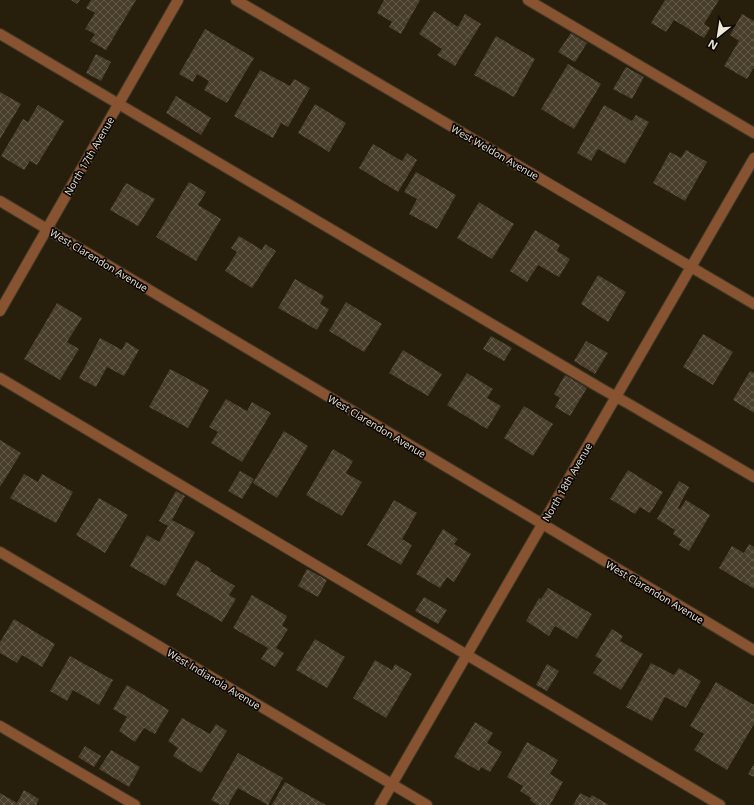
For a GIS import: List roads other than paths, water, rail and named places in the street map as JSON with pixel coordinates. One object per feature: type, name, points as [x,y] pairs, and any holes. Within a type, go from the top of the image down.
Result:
[{"type":"street","name":"North 17th Avenue","points":[[0,311],[46,228],[178,0]]},
{"type":"street","name":"West Weldon Avenue","points":[[236,0],[754,304]]},
{"type":"street","points":[[528,0],[754,133]]},
{"type":"street","points":[[0,34],[588,381],[754,477]]},
{"type":"street","name":"North 18th Avenue","points":[[380,805],[754,158]]},
{"type":"street","name":"West Clarendon Avenue","points":[[0,201],[754,650]]},
{"type":"street","points":[[0,378],[720,805]]},
{"type":"street","name":"West Indianola Avenue","points":[[0,552],[427,805]]},
{"type":"street","points":[[0,726],[135,805]]}]
